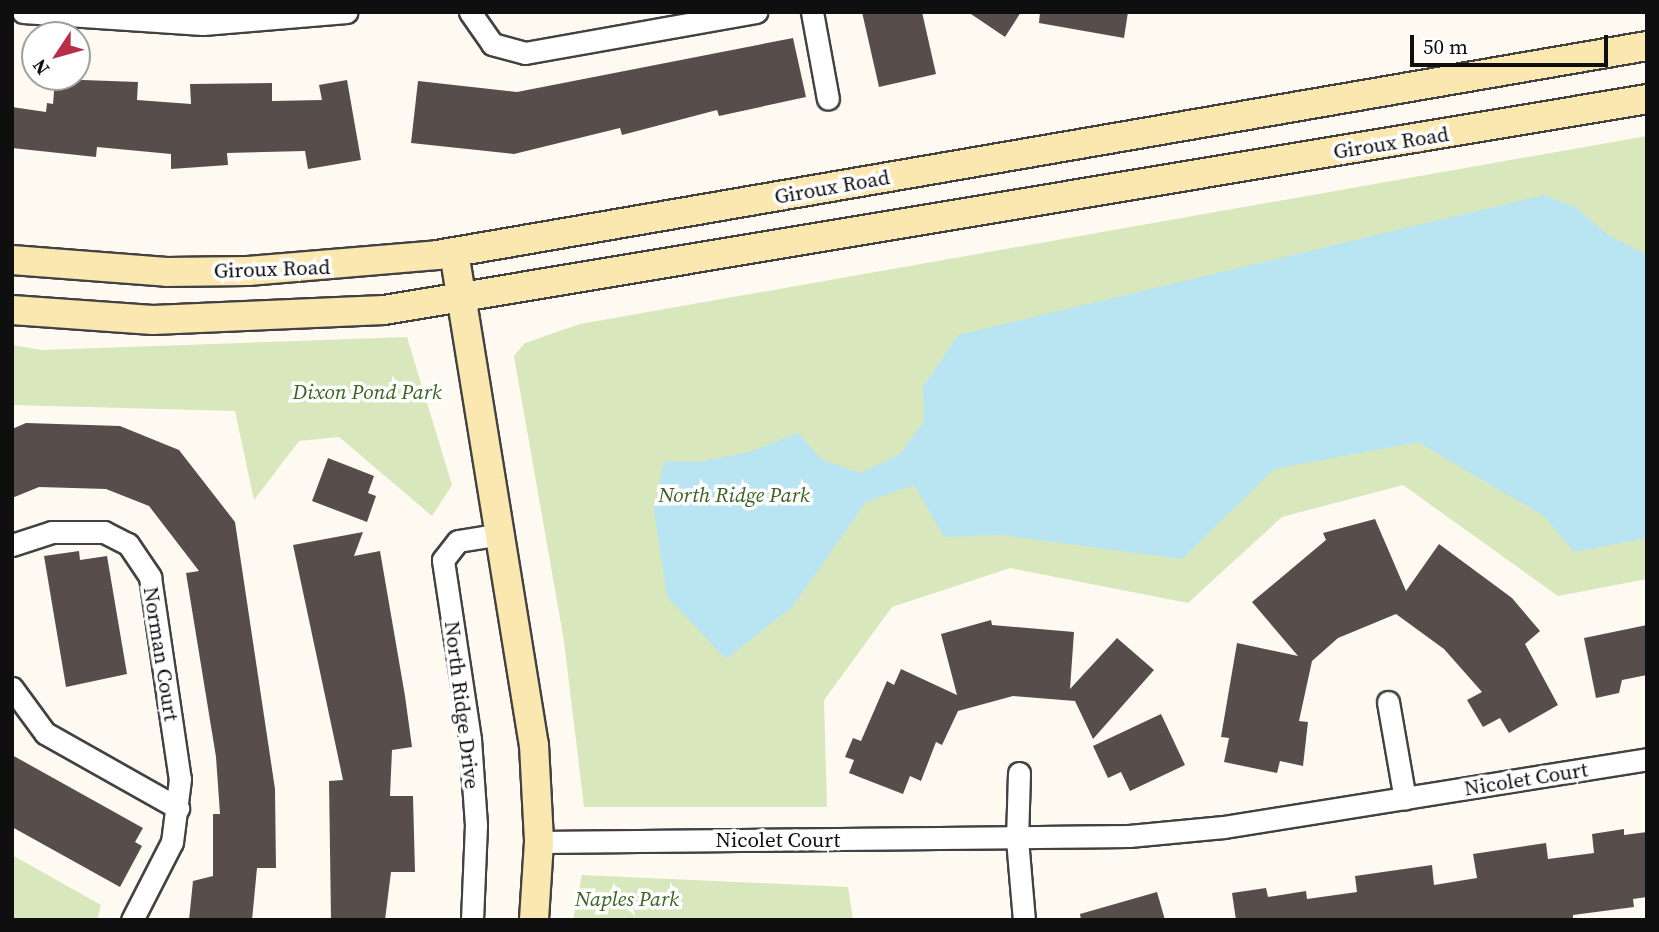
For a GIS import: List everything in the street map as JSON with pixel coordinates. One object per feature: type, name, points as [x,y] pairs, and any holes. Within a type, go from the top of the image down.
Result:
[{"type":"main road","name":"Giroux Road","points":[[12,260],[155,271],[248,271],[355,266],[454,252],[1647,46]]},
{"type":"main road","name":"Giroux Road","points":[[12,310],[238,319],[384,310],[1647,99]]},
{"type":"main road","points":[[454,252],[502,534],[534,745],[540,842],[534,920]]},
{"type":"street","points":[[23,12],[213,24],[346,12]]},
{"type":"street","points":[[470,12],[492,44],[525,53],[756,12]]},
{"type":"street","points":[[812,12],[828,99]]},
{"type":"street","name":"Norman Court","points":[[12,545],[40,534],[92,530],[128,544],[144,563],[177,755],[178,808],[172,842],[132,920]]},
{"type":"street","name":"North Ridge Drive","points":[[472,920],[472,763],[443,560],[458,541],[502,534]]},
{"type":"street","points":[[12,688],[45,733],[178,808]]},
{"type":"street","points":[[1388,702],[1405,799]]},
{"type":"street","name":"Nicolet Court","points":[[540,842],[1017,839],[1176,832],[1405,799],[1647,759]]},
{"type":"street","points":[[1019,773],[1017,839],[1024,920]]},
{"type":"green space","name":"North Ridge Park","points":[[1647,136],[1647,579],[1558,596],[1403,485],[1282,517],[1188,603],[1010,568],[892,607],[824,700],[827,807],[584,807],[564,641],[514,356],[525,343],[580,324]]},
{"type":"green space","name":"Dixon Pond Park","points":[[407,337],[452,485],[432,516],[339,437],[299,441],[254,500],[235,411],[12,405],[12,345],[42,350]]},
{"type":"green space","points":[[12,855],[101,905],[97,920],[12,920]]},
{"type":"green space","name":"Naples Park","points":[[582,875],[848,887],[853,920],[573,920]]},
{"type":"water","points":[[1544,195],[1575,207],[1608,235],[1647,255],[1647,538],[1574,552],[1544,516],[1418,442],[1274,469],[1182,559],[1000,535],[944,537],[914,485],[866,502],[792,607],[726,659],[667,597],[654,510],[664,461],[698,462],[750,452],[798,433],[821,459],[860,473],[899,455],[924,422],[923,387],[958,335]]},
{"type":"building","points":[[862,12],[922,12],[936,74],[879,87]]},
{"type":"building","points":[[968,12],[1021,12],[1005,37]]},
{"type":"building","points":[[1040,12],[1128,12],[1124,38],[1039,23]]},
{"type":"building","points":[[793,38],[806,97],[719,116],[717,110],[622,135],[620,128],[514,154],[411,143],[418,81],[517,92]]},
{"type":"building","points":[[91,80],[138,82],[137,100],[191,104],[190,84],[272,83],[272,101],[322,100],[319,85],[347,80],[361,160],[308,169],[305,151],[227,153],[228,165],[171,169],[171,154],[97,147],[96,157],[12,148],[12,107],[46,112],[47,103],[53,104],[54,91],[91,91]]},
{"type":"building","points":[[26,423],[120,426],[179,450],[235,522],[275,789],[276,868],[257,868],[252,920],[189,920],[193,881],[213,876],[213,814],[220,814],[216,757],[186,573],[199,571],[149,506],[106,489],[39,487],[12,498],[12,429]]},
{"type":"building","points":[[328,458],[374,476],[368,493],[376,496],[367,522],[312,501]]},
{"type":"building","points":[[1375,519],[1406,591],[1439,544],[1512,598],[1540,631],[1525,644],[1558,705],[1509,733],[1500,718],[1483,727],[1467,700],[1482,692],[1444,649],[1396,614],[1338,638],[1312,661],[1299,721],[1308,722],[1303,766],[1280,761],[1277,773],[1224,762],[1229,738],[1221,737],[1237,643],[1298,656],[1252,602],[1326,540],[1323,533]]},
{"type":"building","points":[[363,532],[354,556],[380,551],[405,696],[412,747],[392,750],[390,796],[413,796],[415,872],[391,872],[385,920],[331,920],[329,781],[343,780],[293,545]]},
{"type":"building","points":[[79,551],[80,560],[107,556],[127,674],[66,687],[44,556]]},
{"type":"building","points":[[991,620],[992,625],[1074,632],[1070,689],[1117,638],[1154,670],[1093,739],[1075,701],[1013,696],[958,711],[942,745],[936,742],[921,781],[910,776],[903,794],[849,773],[854,760],[845,757],[853,738],[861,741],[887,681],[894,685],[901,669],[957,695],[941,634]]},
{"type":"building","points":[[1647,625],[1647,675],[1622,680],[1619,693],[1596,698],[1584,638]]},
{"type":"building","points":[[1161,714],[1185,765],[1130,791],[1121,772],[1108,778],[1093,746]]},
{"type":"building","points":[[12,755],[143,828],[135,842],[142,846],[120,887],[12,827]]},
{"type":"building","points":[[1624,829],[1624,835],[1647,832],[1647,897],[1633,899],[1634,907],[1573,915],[1573,920],[1236,920],[1232,893],[1266,888],[1268,897],[1306,891],[1307,899],[1357,892],[1355,876],[1432,865],[1434,885],[1477,878],[1473,854],[1546,843],[1548,859],[1594,853],[1592,834]]},
{"type":"building","points":[[1157,892],[1165,920],[1081,920],[1080,914]]}]
